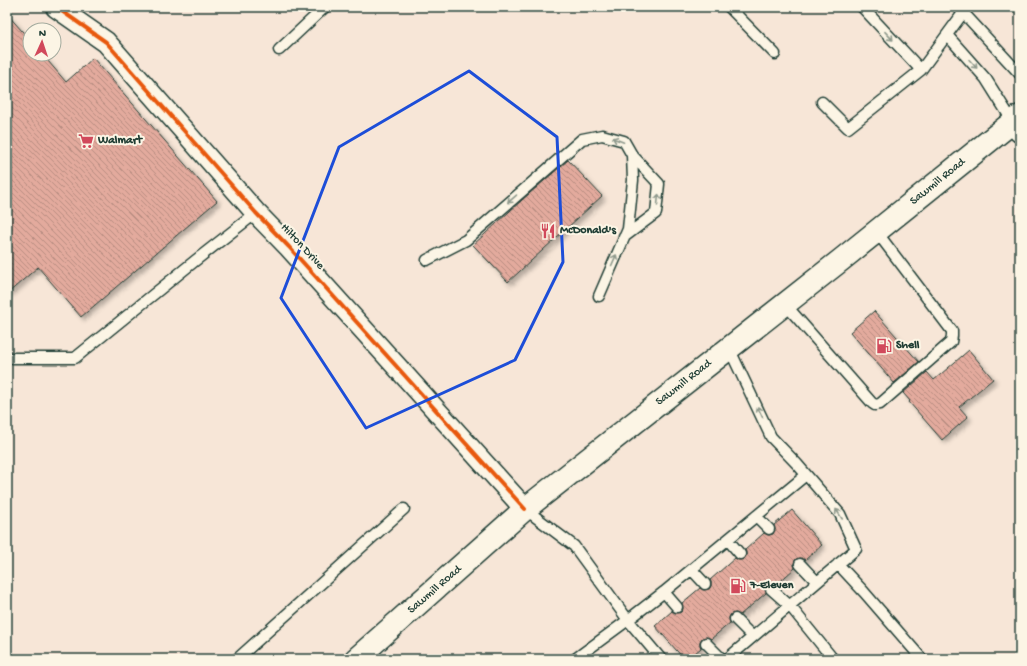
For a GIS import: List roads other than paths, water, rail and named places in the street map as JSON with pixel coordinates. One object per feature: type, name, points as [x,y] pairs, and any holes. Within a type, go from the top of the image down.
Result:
[{"type":"main road","name":"Sawmill Road","points":[[356,659],[525,509],[876,231],[1018,123]]},
{"type":"street","name":"Hilton Drive","points":[[56,7],[106,42],[256,213],[525,509]]},
{"type":"lane","points":[[278,50],[325,7]]},
{"type":"lane","points":[[729,7],[775,54]]},
{"type":"lane","points":[[862,7],[921,70]]},
{"type":"lane","points":[[822,102],[848,128],[921,70],[947,35],[961,10],[1020,74]]},
{"type":"lane","points":[[947,35],[986,78],[1018,123]]},
{"type":"lane","points":[[427,260],[466,240],[582,139],[602,135],[624,141],[632,155],[659,184],[656,213],[624,237]]},
{"type":"lane","points":[[599,296],[628,229],[633,180],[632,155]]},
{"type":"lane","points":[[7,358],[74,358],[256,213]]},
{"type":"lane","points":[[785,304],[872,403],[875,405],[880,404],[951,342],[952,331],[876,231]]},
{"type":"lane","points":[[727,659],[856,549],[840,514],[771,437],[729,348]]},
{"type":"lane","points":[[575,659],[692,570],[806,475]]},
{"type":"lane","points":[[237,659],[404,509]]},
{"type":"lane","points":[[525,509],[574,546],[628,620],[661,659]]},
{"type":"lane","points":[[756,516],[769,529]]},
{"type":"lane","points":[[728,540],[740,554]]},
{"type":"lane","points":[[800,564],[818,582]]},
{"type":"lane","points":[[838,564],[922,659]]},
{"type":"lane","points":[[692,570],[705,584]]},
{"type":"lane","points":[[771,589],[790,606],[833,659]]},
{"type":"lane","points":[[664,592],[677,607]]},
{"type":"lane","points":[[735,619],[753,637]]},
{"type":"lane","points":[[706,643],[722,659]]},
{"type":"place","name":"Walmart","points":[[86,141]]},
{"type":"place","name":"McDonald's","points":[[548,231]]},
{"type":"place","name":"Shell","points":[[884,346]]},
{"type":"place","name":"7-Eleven","points":[[738,586]]}]
